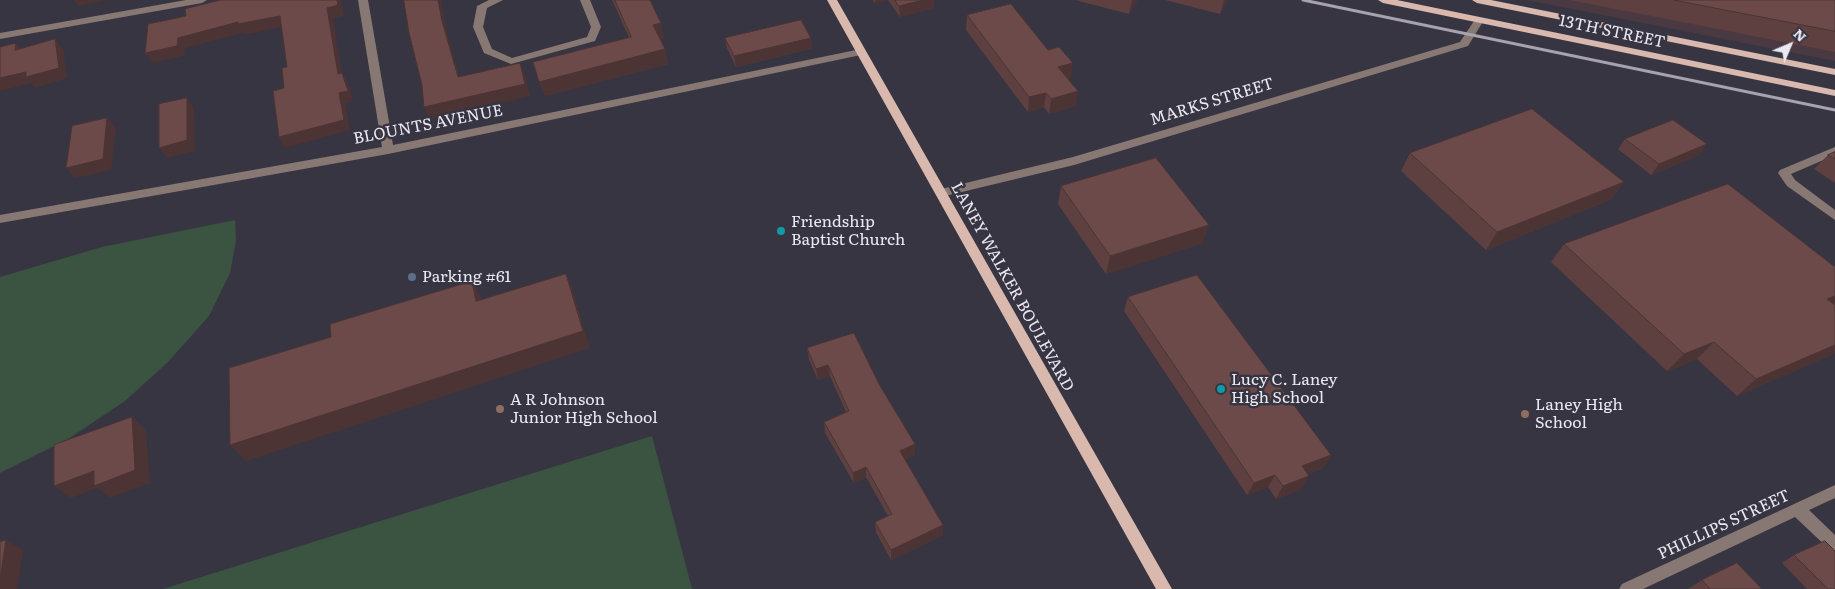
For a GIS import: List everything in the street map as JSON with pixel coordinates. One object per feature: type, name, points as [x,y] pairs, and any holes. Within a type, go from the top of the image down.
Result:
[{"type":"main road","name":"LANEY WALKER BOULEVARD","points":[[832,0],[1164,589]]},
{"type":"main road","name":"13TH STREET","points":[[1383,0],[1835,93]]},
{"type":"main road","points":[[1477,0],[1835,72]]},
{"type":"street","points":[[0,36],[202,0]]},
{"type":"street","points":[[363,0],[388,150]]},
{"type":"street","points":[[498,0],[482,6],[478,26],[488,51],[511,61],[591,39],[596,27],[586,0]]},
{"type":"street","name":"MARKS STREET","points":[[941,193],[1074,160],[1464,44],[1479,20]]},
{"type":"street","name":"BLOUNTS AVENUE","points":[[0,219],[388,150],[861,52]]},
{"type":"street","points":[[1835,151],[1784,174],[1791,183],[1835,216]]},
{"type":"street","name":"PHILLIPS STREET","points":[[1626,589],[1835,491]]},
{"type":"street","points":[[1798,510],[1835,545]]},
{"type":"shaded area","points":[[1527,0],[1835,0],[1835,61]]},
{"type":"green space","points":[[235,220],[236,241],[230,273],[209,316],[168,362],[125,401],[68,439],[0,473],[0,277],[102,247]]},
{"type":"green space","points":[[652,436],[692,589],[163,589]]},
{"type":"building","points":[[221,0],[337,0],[338,5],[327,8],[338,74],[342,73],[348,91],[339,93],[344,120],[279,137],[273,91],[284,88],[282,68],[287,67],[280,16],[238,24],[238,22],[178,38],[177,46],[145,53],[148,24],[186,16],[185,9]]},
{"type":"building","points":[[404,0],[438,0],[458,77],[520,63],[525,84],[424,107],[422,85],[409,33]]},
{"type":"building","points":[[615,0],[650,0],[661,23],[653,25],[665,49],[539,82],[533,62],[631,37]]},
{"type":"building","points":[[895,0],[923,0],[899,6]]},
{"type":"building","points":[[1674,0],[1835,0],[1835,31]]},
{"type":"building","points":[[1011,4],[1048,50],[1059,47],[1073,63],[1058,67],[1078,91],[1051,99],[1046,93],[1029,97],[967,15]]},
{"type":"building","points":[[801,20],[811,38],[734,56],[725,38]]},
{"type":"building","points":[[55,39],[59,68],[26,77],[26,72],[0,78],[0,47],[16,43],[15,50]]},
{"type":"building","points":[[187,98],[187,140],[159,148],[159,104]]},
{"type":"building","points":[[1532,109],[1624,182],[1497,232],[1410,153]]},
{"type":"building","points":[[107,118],[103,159],[66,168],[72,126]]},
{"type":"building","points":[[1673,120],[1707,144],[1659,164],[1625,139]]},
{"type":"building","points":[[1835,152],[1835,159],[1828,155]]},
{"type":"building","points":[[1156,158],[1209,225],[1110,256],[1061,186]]},
{"type":"building","points":[[1728,184],[1835,267],[1835,296],[1827,299],[1835,305],[1835,345],[1756,379],[1714,342],[1684,354],[1564,244]]},
{"type":"building","points":[[566,274],[583,331],[230,445],[229,368],[331,337],[330,324],[472,281],[476,301]]},
{"type":"building","name":"Lucy C. Laney High School","points":[[1197,275],[1331,455],[1302,466],[1309,476],[1283,486],[1275,475],[1254,483],[1128,297]]},
{"type":"building","points":[[854,333],[879,384],[915,444],[900,451],[943,525],[891,550],[875,522],[892,514],[866,467],[853,473],[824,422],[849,411],[828,365],[816,369],[807,348]]},
{"type":"building","points":[[132,417],[135,470],[94,486],[94,471],[54,486],[54,445]]},
{"type":"building","points":[[6,540],[0,580],[0,542]]},
{"type":"building","points":[[1825,541],[1835,551],[1835,589],[1828,589],[1794,555]]},
{"type":"building","points":[[1737,563],[1762,589],[1710,589],[1702,580]]},
{"type":"railway","points":[[1303,0],[1835,110]]},
{"type":"place","name":"Friendship Baptist Church","points":[[781,231]]},
{"type":"place","name":"Parking #61","points":[[412,277]]},
{"type":"place","name":"Lucy C. Laney High School","points":[[1221,389]]},
{"type":"place","name":"A R Johnson Junior High School","points":[[500,409]]},
{"type":"place","name":"Laney High School","points":[[1525,414]]}]
